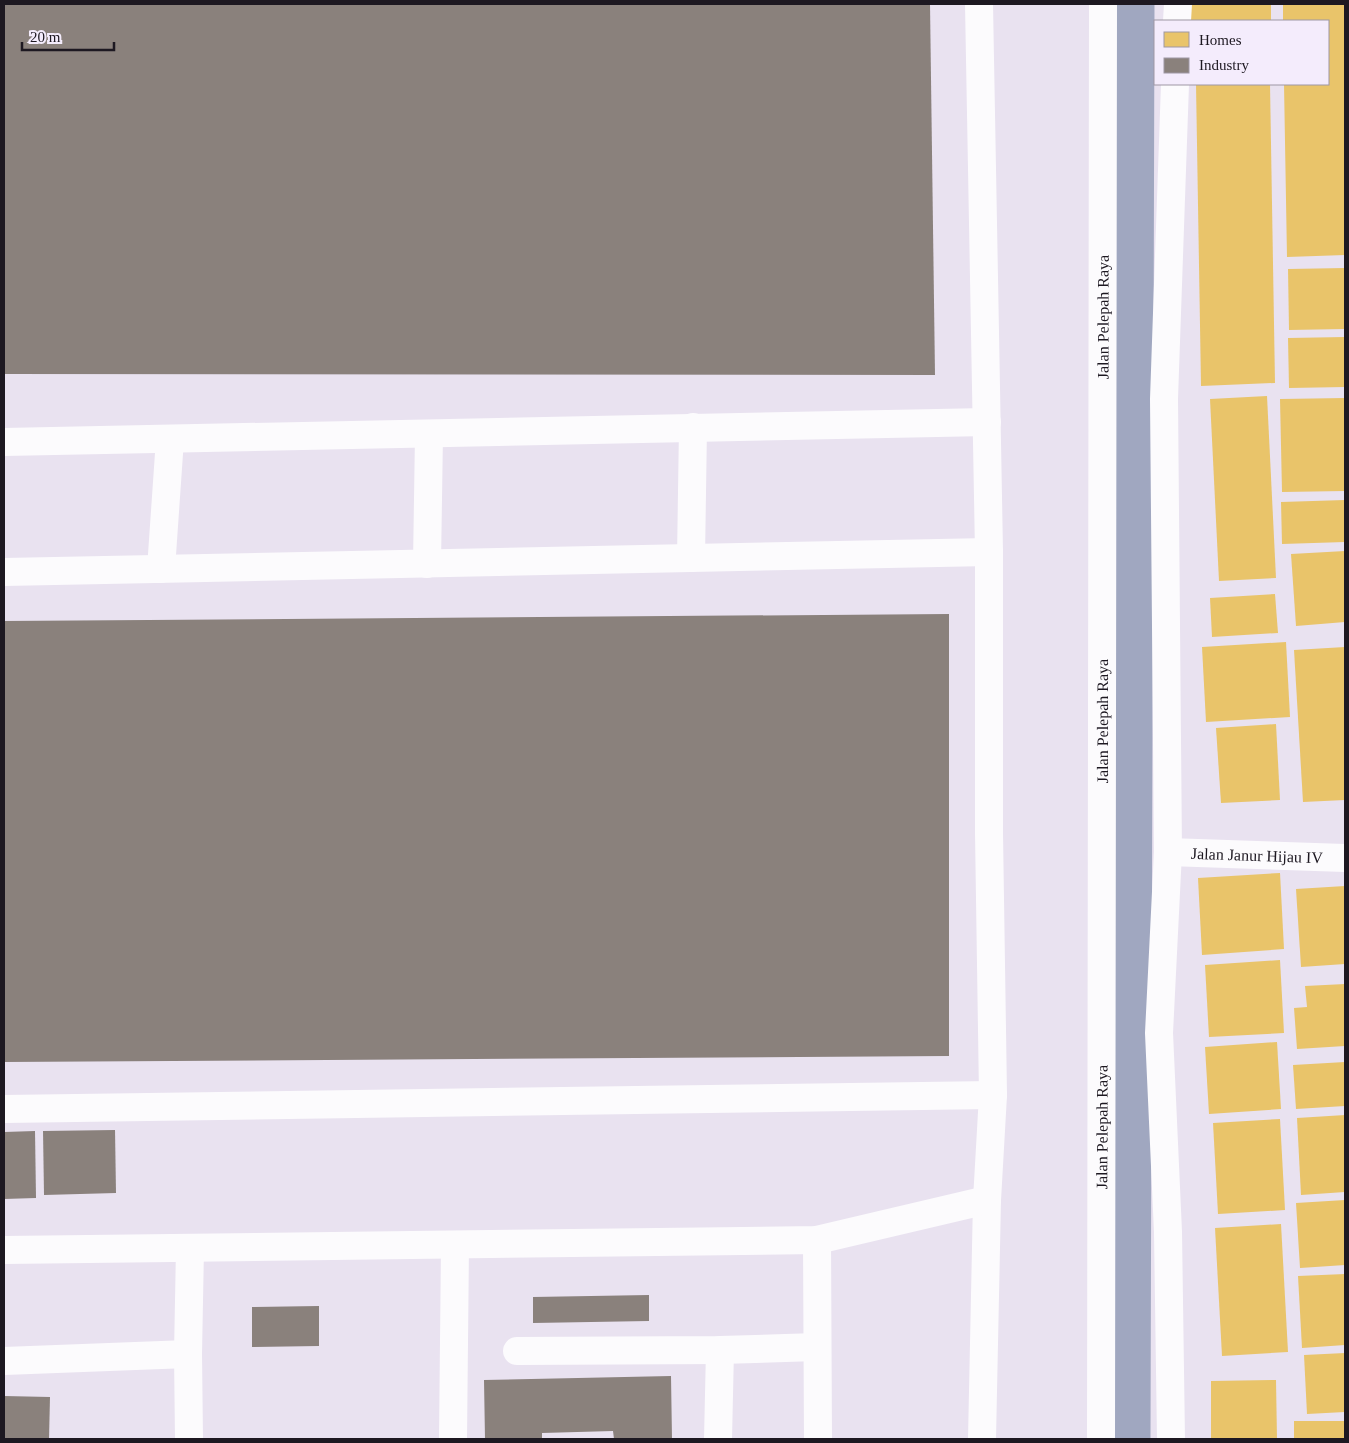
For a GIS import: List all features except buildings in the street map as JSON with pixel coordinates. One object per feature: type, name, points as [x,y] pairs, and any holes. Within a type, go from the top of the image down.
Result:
[{"type":"street","points":[[979,4],[990,552],[989,794],[993,1095],[987,1200],[982,1439]]},
{"type":"street","name":"Jalan Pelepah Raya","points":[[1101,1439],[1103,4]]},
{"type":"street","points":[[1177,20],[1178,4]]},
{"type":"street","points":[[1171,1439],[1168,1232],[1159,1033],[1168,852],[1164,399],[1175,85]]},
{"type":"street","points":[[4,442],[987,422]]},
{"type":"street","points":[[691,558],[693,428]]},
{"type":"street","points":[[427,564],[429,434]]},
{"type":"street","points":[[161,569],[170,439]]},
{"type":"street","points":[[4,572],[990,552]]},
{"type":"street","name":"Jalan Janur Hijau IV","points":[[1168,852],[1345,858]]},
{"type":"street","points":[[4,1109],[993,1095]]},
{"type":"street","points":[[4,1250],[816,1240],[987,1200]]},
{"type":"street","points":[[816,1240],[818,1439]]},
{"type":"street","points":[[453,1439],[455,1245]]},
{"type":"street","points":[[189,1439],[190,1248]]},
{"type":"street","points":[[517,1351],[720,1350],[817,1347]]},
{"type":"street","points":[[718,1439],[720,1350]]},
{"type":"street","points":[[4,1361],[188,1354]]},
{"type":"waterway","points":[[1123,1439],[1127,4]]}]
